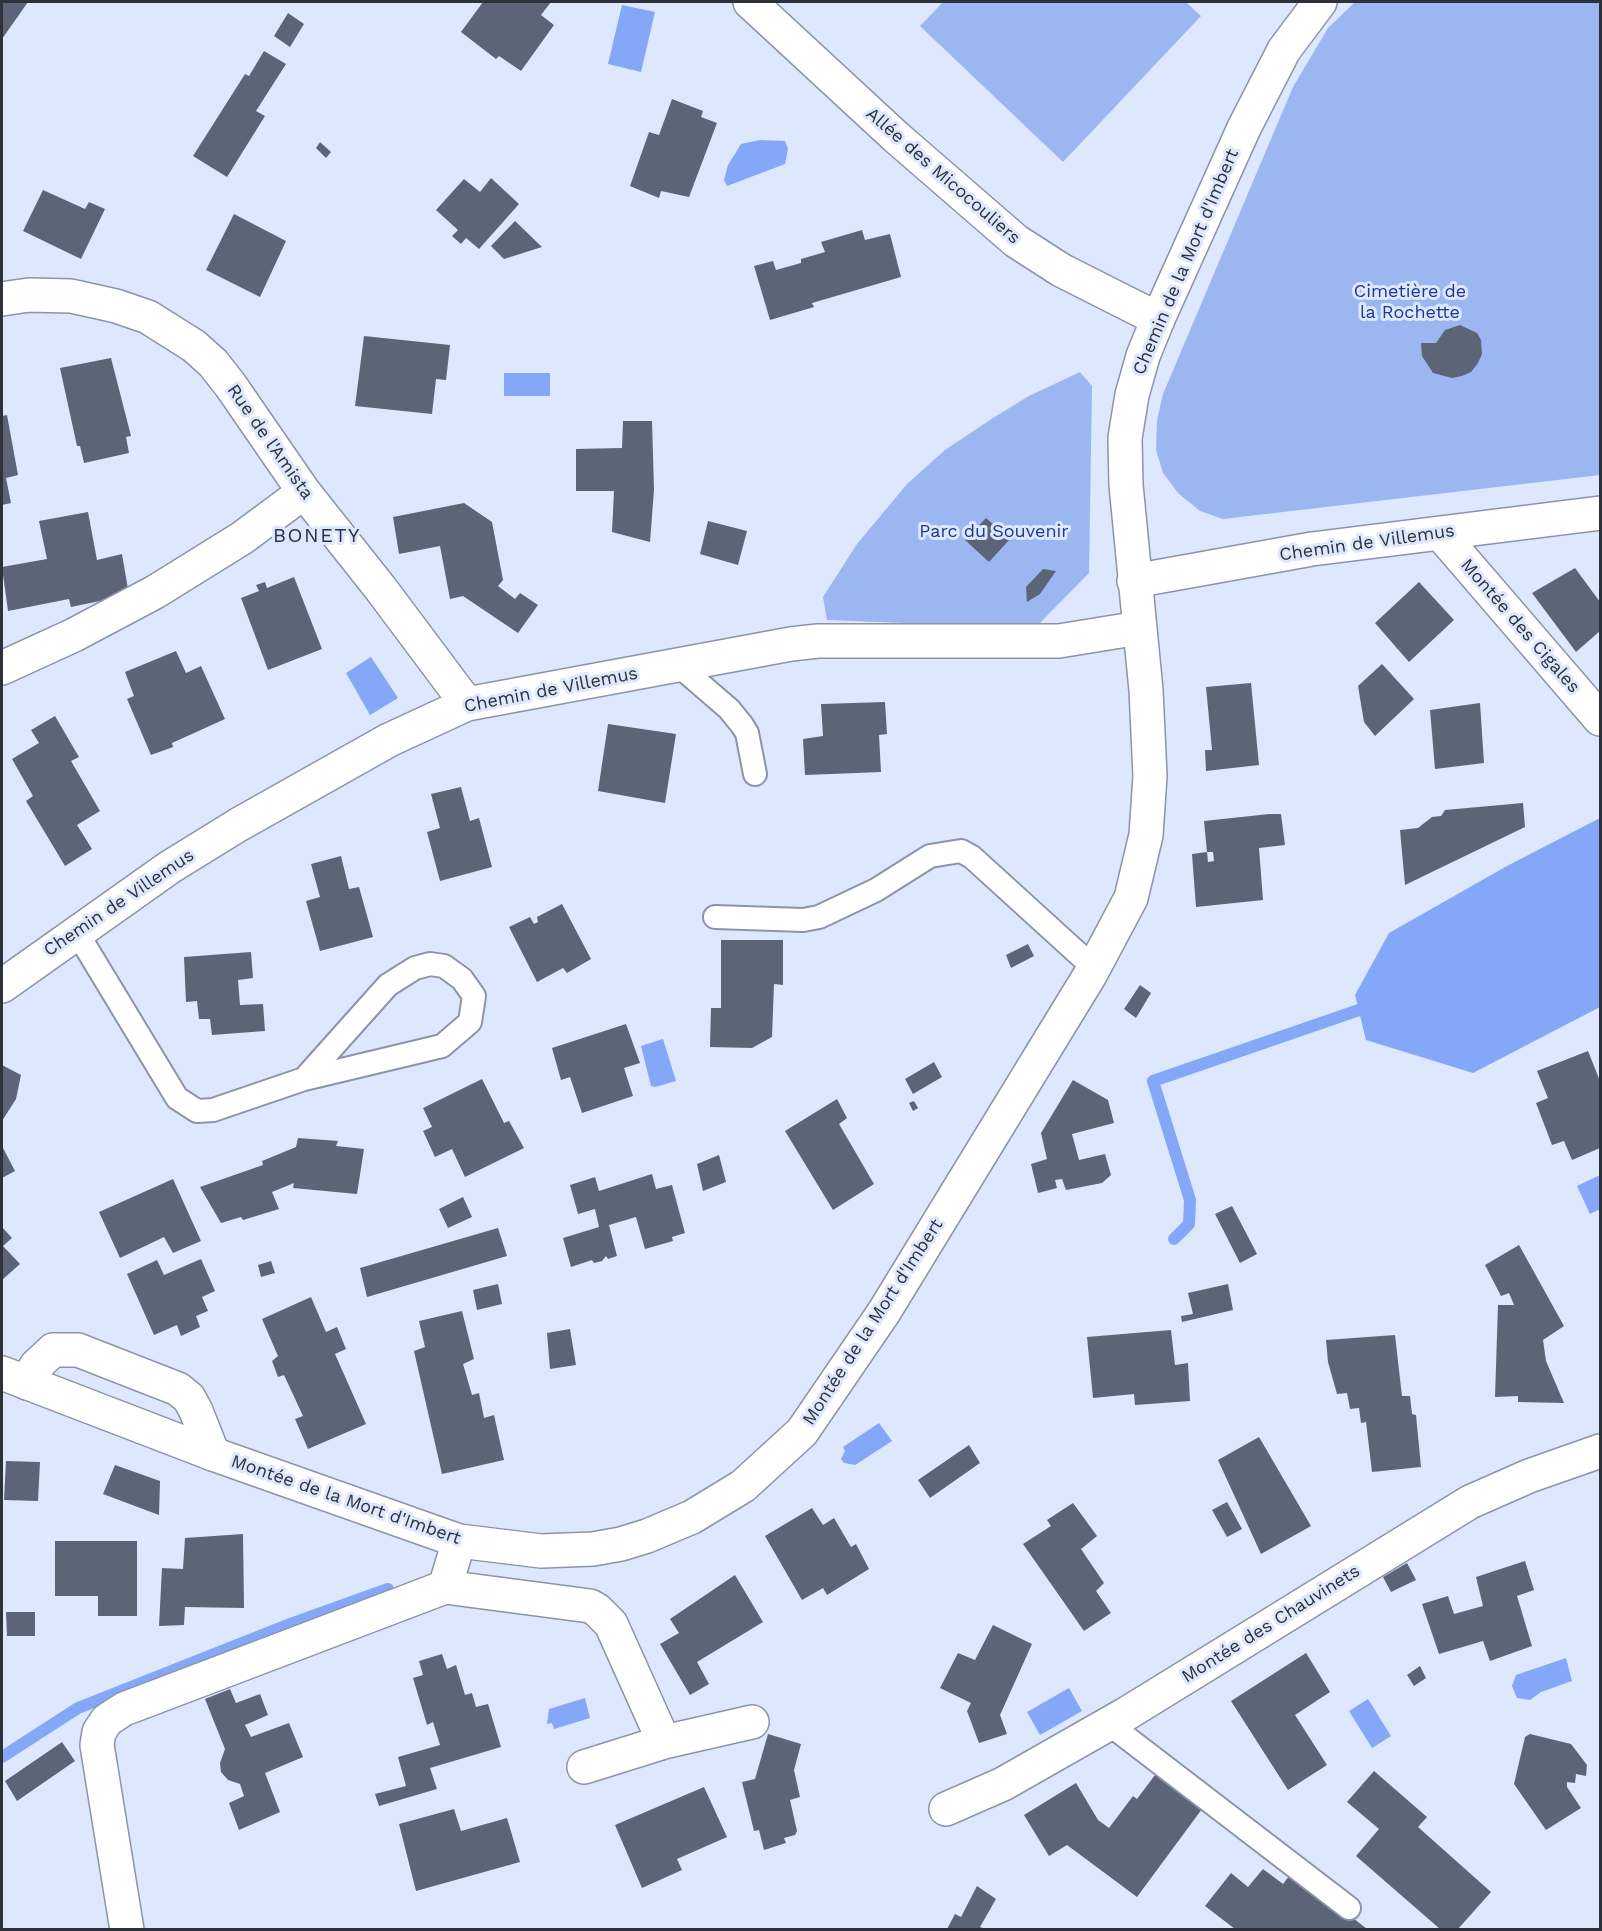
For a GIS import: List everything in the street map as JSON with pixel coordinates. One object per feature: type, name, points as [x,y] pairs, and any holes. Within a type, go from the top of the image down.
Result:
[{"type":"street","name":"Allée des Micocouliers","points":[[750,2],[896,137],[1016,241],[1061,270],[1158,319]]},
{"type":"street","name":"Chemin de la Mort d'Imbert","points":[[1134,581],[1126,485],[1125,438],[1134,384],[1158,319],[1264,87],[1284,50],[1320,2]]},
{"type":"street","name":"Rue de l'Amista","points":[[2,299],[29,295],[70,296],[116,306],[148,317],[171,330],[213,363],[303,492],[381,589],[467,704]]},
{"type":"street","points":[[2,668],[155,592],[242,538],[303,492]]},
{"type":"street","name":"Chemin de Villemus","points":[[1134,581],[1222,563],[1600,513]]},
{"type":"street","name":"Montée des Cigales","points":[[1440,533],[1600,718]]},
{"type":"street","name":"Montée de la Mort d'Imbert","points":[[14,1378],[213,1454],[459,1541],[541,1551],[593,1549],[621,1544],[662,1530],[725,1499],[779,1455],[814,1417],[873,1330],[1094,968],[1131,898],[1146,835],[1149,748],[1146,690],[1134,581]]},
{"type":"street","name":"Chemin de Villemus","points":[[2,986],[76,931],[170,867],[238,825],[389,740],[467,704],[818,641],[1049,642],[1085,639],[1138,628]]},
{"type":"street","points":[[14,1378],[36,1366],[53,1350],[78,1350],[178,1389],[189,1398],[196,1411],[213,1454]]},
{"type":"street","name":"Montée des Chauvinets","points":[[946,1809],[1003,1784],[1109,1724],[1470,1502],[1529,1476],[1600,1451]]},
{"type":"street","points":[[445,1587],[459,1541]]},
{"type":"street","points":[[127,1929],[97,1745],[99,1732],[107,1720],[124,1709],[445,1587],[590,1606],[597,1610],[611,1624],[664,1742]]},
{"type":"street","points":[[584,1767],[664,1742],[752,1722]]},
{"type":"lane","points":[[678,665],[729,710],[742,725],[747,733],[755,774]]},
{"type":"lane","points":[[715,917],[803,920],[819,917],[876,890],[930,856],[961,850],[972,857],[1094,968]]},
{"type":"lane","points":[[76,931],[184,1105],[197,1111],[205,1112],[304,1078],[442,1046],[470,1022],[474,996],[462,979],[444,966],[430,964],[408,971],[388,986],[304,1078]]},
{"type":"lane","points":[[1109,1724],[1348,1908]]},
{"type":"green space","points":[[943,2],[1186,2],[1201,16],[1063,162],[920,26]]},
{"type":"green space","name":"Cimetière de la Rochette","points":[[1355,2],[1600,2],[1600,475],[1223,519],[1200,511],[1179,494],[1163,473],[1156,450],[1157,420],[1163,394],[1293,87],[1328,28]]},
{"type":"green space","name":"Parc du Souvenir","points":[[1080,372],[1092,386],[1089,573],[1035,628],[827,620],[823,597],[857,544],[907,484],[945,450],[993,418],[1029,396]]},
{"type":"shaded area","points":[[622,5],[655,12],[641,72],[608,64]]},
{"type":"shaded area","points":[[760,140],[785,141],[788,149],[785,164],[727,186],[724,180],[728,165],[741,144]]},
{"type":"shaded area","points":[[504,373],[550,373],[550,396],[504,396]]},
{"type":"shaded area","points":[[371,657],[398,698],[370,715],[346,673]]},
{"type":"shaded area","points":[[1600,818],[1600,1007],[1473,1073],[1366,1040],[1355,995],[1389,933],[1507,866]]},
{"type":"shaded area","points":[[663,1039],[676,1081],[655,1087],[651,1086],[641,1046]]},
{"type":"shaded area","points":[[1600,1175],[1600,1209],[1590,1214],[1577,1186]]},
{"type":"shaded area","points":[[879,1423],[892,1441],[855,1465],[844,1463],[841,1459],[845,1451],[843,1447]]},
{"type":"shaded area","points":[[1566,1658],[1572,1681],[1541,1692],[1530,1700],[1517,1698],[1512,1686],[1516,1675]]},
{"type":"shaded area","points":[[1069,1688],[1082,1711],[1040,1735],[1027,1712]]},
{"type":"shaded area","points":[[585,1698],[590,1718],[554,1729],[552,1723],[547,1724],[549,1709]]},
{"type":"shaded area","points":[[1368,1699],[1391,1736],[1372,1748],[1349,1711]]},
{"type":"building","points":[[2,2],[28,2],[2,39]]},
{"type":"building","points":[[483,2],[551,2],[541,15],[554,25],[521,71],[499,56],[496,59],[461,32]]},
{"type":"building","points":[[288,13],[304,24],[290,47],[274,36]]},
{"type":"building","points":[[264,51],[286,64],[256,111],[265,116],[227,177],[193,156],[245,74],[249,76]]},
{"type":"building","points":[[672,99],[703,111],[701,117],[717,123],[689,197],[661,191],[659,198],[630,186],[649,132],[659,135]]},
{"type":"building","points":[[320,142],[331,152],[326,158],[316,148]]},
{"type":"building","points":[[491,178],[519,204],[479,249],[466,238],[461,244],[452,236],[458,230],[436,210],[464,179],[480,192]]},
{"type":"building","points":[[43,190],[85,209],[89,202],[105,209],[81,259],[23,231]]},
{"type":"building","points":[[234,214],[286,241],[260,297],[206,270]]},
{"type":"building","points":[[515,221],[542,247],[504,259],[491,246]]},
{"type":"building","points":[[862,230],[865,240],[890,234],[901,277],[812,303],[814,307],[770,320],[754,266],[773,261],[776,270],[801,263],[801,259],[825,252],[821,242]]},
{"type":"building","points":[[1460,325],[1477,333],[1481,340],[1482,354],[1478,363],[1471,372],[1462,376],[1452,378],[1433,373],[1422,356],[1421,343],[1436,343],[1445,330]]},
{"type":"building","points":[[364,336],[450,345],[446,380],[436,379],[432,414],[355,406]]},
{"type":"building","points":[[111,358],[131,436],[126,437],[129,453],[84,463],[80,446],[77,446],[60,368]]},
{"type":"building","points":[[7,415],[18,475],[6,478],[11,503],[2,505],[2,416]]},
{"type":"building","points":[[623,421],[652,421],[654,490],[650,542],[612,532],[614,491],[576,491],[576,449],[622,448]]},
{"type":"building","points":[[464,503],[492,522],[503,580],[498,586],[515,599],[520,593],[538,605],[518,633],[463,596],[450,599],[440,546],[399,554],[393,517]]},
{"type":"building","points":[[88,512],[97,560],[122,554],[129,595],[71,607],[69,599],[8,611],[2,567],[47,559],[39,521]]},
{"type":"building","points":[[986,518],[1010,539],[989,562],[965,540]]},
{"type":"building","points":[[708,521],[747,531],[738,565],[700,554]]},
{"type":"building","points":[[1575,568],[1600,602],[1600,631],[1576,652],[1532,593]]},
{"type":"building","points":[[1043,569],[1056,571],[1040,594],[1027,602],[1026,587]]},
{"type":"building","points":[[294,577],[322,649],[268,670],[241,598],[259,591],[256,585],[265,582],[267,588]]},
{"type":"building","points":[[1419,582],[1454,620],[1409,662],[1375,623]]},
{"type":"building","points":[[176,651],[186,673],[201,666],[225,719],[172,743],[173,747],[151,755],[127,699],[134,696],[125,672]]},
{"type":"building","points":[[1382,664],[1414,699],[1375,736],[1364,722],[1358,686]]},
{"type":"building","points":[[1251,683],[1259,765],[1206,771],[1205,750],[1212,750],[1206,687]]},
{"type":"building","points":[[885,702],[887,734],[879,735],[881,772],[805,775],[803,739],[823,736],[821,704]]},
{"type":"building","points":[[1480,703],[1484,763],[1435,769],[1430,710]]},
{"type":"building","points":[[55,716],[79,757],[71,761],[100,811],[77,825],[92,849],[65,866],[26,801],[33,796],[12,759],[39,743],[31,730]]},
{"type":"building","points":[[608,724],[676,734],[665,803],[598,791]]},
{"type":"building","points":[[461,787],[470,821],[479,818],[492,867],[440,881],[427,832],[440,828],[431,794]]},
{"type":"building","points":[[1523,803],[1525,827],[1405,885],[1400,830],[1418,828],[1432,817],[1441,816],[1445,810]]},
{"type":"building","points":[[1281,814],[1285,845],[1259,848],[1263,900],[1196,907],[1192,854],[1207,852],[1204,821]],"holes":[[[1207,852],[1213,852],[1214,861],[1208,862]]]},
{"type":"building","points":[[341,856],[349,889],[359,887],[373,937],[320,951],[306,901],[320,897],[311,864]]},
{"type":"building","points":[[562,904],[591,959],[567,973],[563,968],[537,982],[509,927],[530,917],[534,924],[538,922],[537,917]]},
{"type":"building","points":[[721,940],[783,940],[783,985],[774,984],[772,1037],[752,1048],[710,1047],[711,1008],[721,1008]]},
{"type":"building","points":[[1028,944],[1034,956],[1011,968],[1006,955]]},
{"type":"building","points":[[251,952],[253,978],[238,980],[240,1005],[263,1004],[265,1031],[212,1035],[210,1019],[199,1019],[197,1001],[186,1002],[184,957]]},
{"type":"building","points":[[1140,985],[1151,993],[1136,1018],[1124,1009]]},
{"type":"building","points":[[626,1024],[640,1063],[624,1068],[633,1096],[582,1113],[570,1077],[561,1080],[552,1048]]},
{"type":"building","points":[[1588,1051],[1600,1081],[1600,1148],[1572,1160],[1564,1141],[1552,1145],[1536,1103],[1548,1098],[1537,1071]]},
{"type":"building","points":[[934,1062],[942,1077],[913,1094],[905,1079]]},
{"type":"building","points":[[2,1065],[21,1075],[16,1099],[2,1121]]},
{"type":"building","points":[[482,1079],[504,1123],[509,1121],[524,1148],[465,1177],[452,1149],[435,1157],[423,1131],[432,1127],[423,1108]]},
{"type":"building","points":[[1073,1080],[1108,1100],[1114,1123],[1072,1134],[1079,1160],[1105,1154],[1111,1175],[1102,1183],[1066,1190],[1062,1179],[1055,1180],[1057,1188],[1038,1193],[1031,1164],[1047,1159],[1041,1133]]},
{"type":"building","points":[[837,1099],[847,1118],[839,1124],[874,1184],[833,1210],[785,1131]]},
{"type":"building","points":[[914,1101],[918,1108],[913,1111],[909,1103]]},
{"type":"building","points":[[298,1138],[338,1141],[336,1146],[364,1149],[357,1194],[293,1188],[294,1183],[272,1192],[279,1209],[243,1220],[241,1217],[221,1223],[200,1187],[263,1165],[262,1161],[296,1147]]},
{"type":"building","points":[[2,1146],[15,1171],[2,1178]]},
{"type":"building","points":[[719,1155],[726,1182],[703,1191],[697,1164]]},
{"type":"building","points":[[652,1174],[656,1189],[672,1185],[685,1233],[672,1237],[673,1241],[645,1249],[636,1217],[609,1225],[617,1256],[608,1259],[606,1256],[602,1261],[594,1263],[592,1260],[571,1267],[563,1238],[599,1227],[595,1209],[578,1214],[570,1185],[595,1177],[599,1191]]},
{"type":"building","points":[[173,1179],[201,1241],[173,1253],[164,1237],[120,1258],[99,1212]]},
{"type":"building","points":[[463,1197],[472,1217],[448,1228],[439,1209]]},
{"type":"building","points":[[1232,1206],[1257,1254],[1240,1263],[1215,1214]]},
{"type":"building","points":[[2,1227],[12,1238],[3,1246],[20,1264],[2,1280]]},
{"type":"building","points":[[498,1228],[507,1256],[367,1297],[360,1268]]},
{"type":"building","points":[[1519,1245],[1564,1326],[1543,1340],[1546,1361],[1564,1403],[1518,1402],[1518,1396],[1495,1397],[1498,1305],[1514,1305],[1509,1293],[1501,1296],[1485,1265]]},
{"type":"building","points":[[201,1259],[215,1291],[202,1297],[208,1311],[196,1316],[200,1327],[181,1336],[177,1325],[154,1335],[127,1274],[157,1260],[164,1275]]},
{"type":"building","points":[[271,1261],[275,1273],[261,1277],[258,1265]]},
{"type":"building","points":[[498,1284],[502,1304],[477,1310],[473,1290]]},
{"type":"building","points":[[1228,1284],[1233,1310],[1182,1322],[1181,1316],[1193,1314],[1188,1293]]},
{"type":"building","points":[[311,1297],[326,1332],[337,1327],[346,1349],[335,1354],[366,1424],[308,1449],[295,1419],[303,1416],[284,1375],[278,1377],[272,1361],[278,1356],[262,1319]]},
{"type":"building","points":[[462,1311],[474,1359],[463,1364],[472,1395],[479,1393],[484,1418],[494,1415],[504,1460],[442,1474],[414,1351],[425,1347],[419,1321]]},
{"type":"building","points":[[570,1329],[576,1365],[550,1369],[547,1333]]},
{"type":"building","points":[[1171,1330],[1175,1365],[1188,1363],[1190,1401],[1135,1405],[1134,1394],[1093,1398],[1087,1337]]},
{"type":"building","points":[[1395,1335],[1402,1396],[1410,1396],[1412,1414],[1416,1415],[1421,1467],[1372,1472],[1366,1422],[1361,1423],[1359,1408],[1350,1409],[1347,1393],[1337,1394],[1328,1362],[1326,1340]]},
{"type":"building","points":[[1259,1437],[1311,1526],[1261,1554],[1218,1460]]},
{"type":"building","points":[[969,1445],[980,1463],[930,1498],[918,1480]]},
{"type":"building","points":[[6,1461],[40,1462],[38,1501],[4,1500]]},
{"type":"building","points":[[115,1465],[160,1481],[159,1515],[103,1494]]},
{"type":"building","points":[[1227,1502],[1242,1529],[1227,1537],[1212,1510]]},
{"type":"building","points":[[1073,1503],[1097,1536],[1081,1549],[1104,1583],[1096,1591],[1111,1613],[1084,1631],[1023,1544],[1051,1526],[1047,1520]]},
{"type":"building","points":[[812,1508],[823,1525],[834,1518],[851,1547],[856,1544],[869,1569],[827,1595],[823,1588],[802,1600],[765,1536]]},
{"type":"building","points":[[243,1534],[244,1608],[185,1607],[184,1625],[159,1626],[162,1568],[183,1569],[185,1538]]},
{"type":"building","points":[[55,1541],[137,1541],[137,1616],[98,1616],[98,1596],[55,1596]]},
{"type":"building","points":[[1525,1561],[1534,1590],[1517,1596],[1532,1646],[1490,1661],[1483,1641],[1439,1654],[1422,1604],[1448,1596],[1454,1614],[1483,1606],[1476,1577]]},
{"type":"building","points":[[1407,1563],[1416,1580],[1391,1592],[1383,1577]]},
{"type":"building","points":[[735,1575],[763,1622],[697,1662],[709,1684],[690,1695],[660,1644],[679,1633],[670,1619]]},
{"type":"building","points":[[6,1612],[35,1612],[35,1636],[7,1636]]},
{"type":"building","points":[[993,1625],[1032,1644],[1000,1715],[1007,1734],[979,1743],[967,1711],[971,1703],[940,1688],[958,1653],[975,1660]]},
{"type":"building","points":[[1306,1653],[1330,1692],[1295,1715],[1327,1765],[1288,1790],[1231,1701]]},
{"type":"building","points":[[442,1654],[447,1669],[456,1665],[465,1695],[472,1693],[476,1707],[488,1704],[501,1747],[430,1768],[437,1789],[379,1806],[375,1794],[406,1786],[398,1757],[440,1745],[433,1722],[427,1725],[413,1678],[423,1675],[419,1661]]},
{"type":"building","points":[[1420,1666],[1426,1678],[1414,1686],[1407,1675]]},
{"type":"building","points":[[230,1689],[236,1703],[260,1694],[268,1715],[245,1725],[251,1737],[289,1723],[303,1757],[265,1773],[280,1812],[239,1830],[229,1803],[244,1796],[240,1784],[228,1780],[221,1772],[220,1763],[225,1749],[205,1699]]},
{"type":"building","points":[[768,1734],[801,1744],[794,1770],[800,1797],[790,1800],[797,1831],[795,1835],[784,1838],[786,1843],[764,1850],[759,1830],[754,1831],[742,1782],[755,1779]]},
{"type":"building","points":[[1530,1734],[1571,1744],[1587,1765],[1586,1776],[1576,1774],[1575,1783],[1567,1782],[1567,1787],[1581,1808],[1546,1830],[1514,1784],[1525,1737]]},
{"type":"building","points":[[62,1742],[75,1761],[17,1801],[5,1781]]},
{"type":"building","points":[[1374,1771],[1427,1817],[1418,1827],[1491,1892],[1458,1929],[1440,1929],[1356,1856],[1379,1829],[1347,1802]]},
{"type":"building","points":[[1155,1775],[1202,1809],[1137,1897],[1067,1845],[1049,1856],[1024,1815],[1076,1783],[1098,1820],[1109,1828],[1133,1796],[1137,1799]]},
{"type":"building","points":[[704,1787],[727,1837],[677,1859],[682,1870],[642,1888],[615,1825]]},
{"type":"building","points":[[454,1809],[461,1831],[507,1818],[520,1862],[416,1891],[399,1824]]},
{"type":"building","points":[[1263,1869],[1283,1884],[1293,1871],[1367,1929],[1235,1929],[1205,1906],[1231,1873],[1248,1887]]},
{"type":"building","points":[[977,1886],[996,1899],[980,1927],[985,1929],[947,1929],[955,1914],[961,1917]]},
{"type":"waterway","points":[[1174,1239],[1189,1224],[1190,1200],[1153,1081],[1359,1010],[1373,1001]]},
{"type":"waterway","points":[[2,1757],[78,1708],[285,1626],[388,1589]]},
{"type":"district","name":"BONETY","points":[[317,536]]}]
